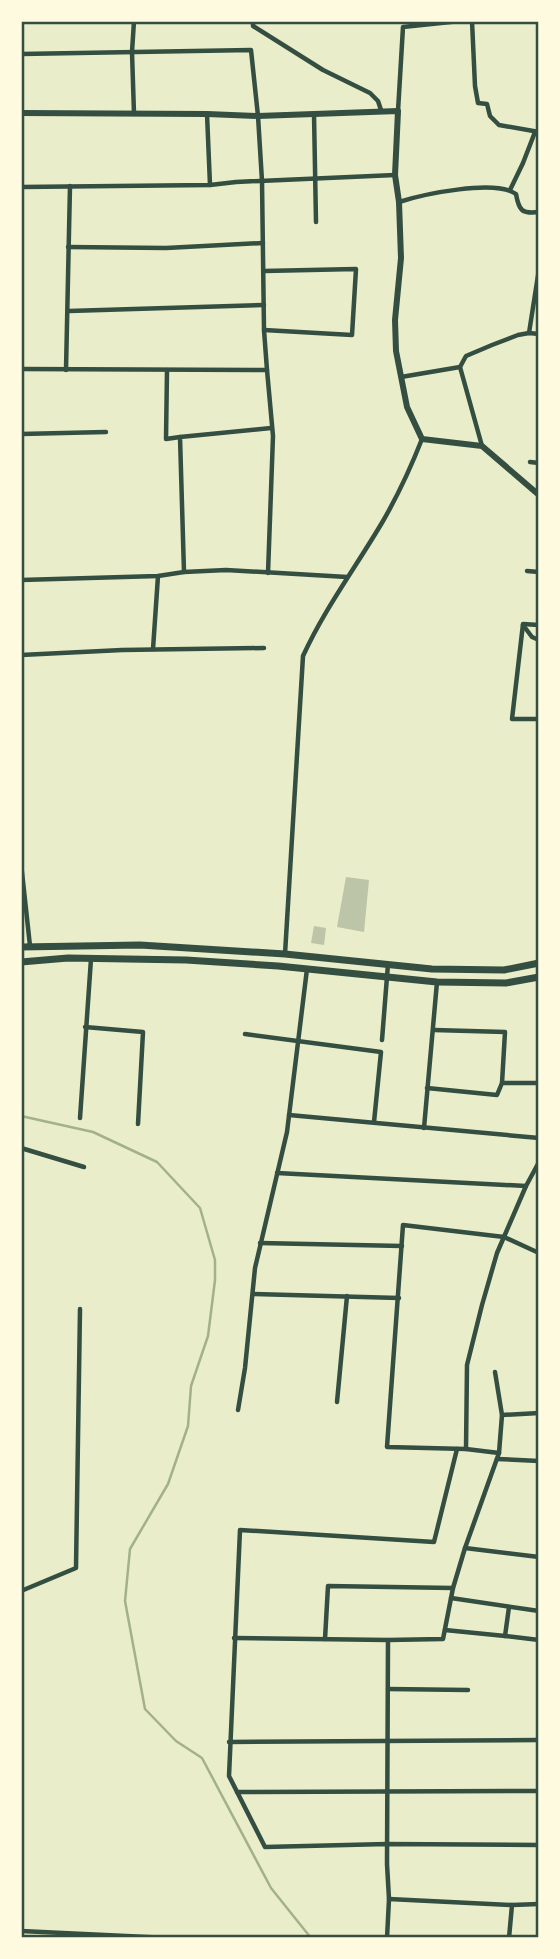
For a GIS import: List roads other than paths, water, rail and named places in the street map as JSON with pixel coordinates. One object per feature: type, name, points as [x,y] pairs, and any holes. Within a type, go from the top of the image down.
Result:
[{"type":"main road","points":[[25,946],[140,944],[285,954],[418,968],[504,970],[539,963]]},
{"type":"main road","points":[[21,962],[68,958],[186,960],[438,982],[506,983],[539,977]]},
{"type":"main road","points":[[418,968],[418,980]]},
{"type":"street","points":[[134,21],[134,114]]},
{"type":"street","points":[[253,21],[253,26],[323,70],[370,93],[382,110]]},
{"type":"street","points":[[285,954],[303,656],[316,627],[382,523],[407,477],[422,439],[407,407],[396,351],[395,320],[401,258],[395,175],[403,27],[460,21]]},
{"type":"street","points":[[472,21],[478,103],[488,104],[490,116],[499,125],[537,132],[510,190]]},
{"type":"street","points":[[21,54],[251,50],[262,181],[264,330],[273,436],[268,573]]},
{"type":"street","points":[[21,113],[258,116],[398,111]]},
{"type":"street","points":[[314,113],[316,222]]},
{"type":"street","points":[[207,114],[210,185]]},
{"type":"street","points":[[21,187],[210,185],[395,175]]},
{"type":"street","points":[[66,370],[71,186]]},
{"type":"street","points":[[399,202],[422,195],[503,188],[516,194],[519,208],[523,211],[539,212]]},
{"type":"street","points":[[68,247],[166,248],[263,243]]},
{"type":"street","points":[[264,271],[356,269],[352,335],[264,330]]},
{"type":"street","points":[[529,333],[539,269]]},
{"type":"street","points":[[69,311],[264,305]]},
{"type":"street","points":[[539,334],[529,333],[492,345],[466,356],[460,367],[482,446],[539,495]]},
{"type":"street","points":[[401,377],[460,367]]},
{"type":"street","points":[[21,369],[267,370]]},
{"type":"street","points":[[167,370],[166,439],[271,428]]},
{"type":"street","points":[[21,433],[106,432]]},
{"type":"street","points":[[180,437],[184,572]]},
{"type":"street","points":[[422,439],[482,446]]},
{"type":"street","points":[[530,462],[539,463]]},
{"type":"street","points":[[21,580],[158,576],[226,570],[347,577]]},
{"type":"street","points":[[527,570],[539,572]]},
{"type":"street","points":[[153,649],[158,576]]},
{"type":"street","points":[[523,624],[539,625]]},
{"type":"street","points":[[523,624],[532,637],[539,640]]},
{"type":"street","points":[[523,624],[512,719],[539,719]]},
{"type":"street","points":[[21,654],[264,648]]},
{"type":"street","points":[[21,863],[25,946]]},
{"type":"street","points":[[80,1118],[91,958]]},
{"type":"street","points":[[383,1040],[388,964]]},
{"type":"street","points":[[238,1410],[255,1268],[289,1115],[307,969]]},
{"type":"street","points":[[424,1128],[438,982]]},
{"type":"street","points":[[85,1027],[143,1032],[138,1124]]},
{"type":"street","points":[[427,1087],[497,1095],[502,1083],[505,1032],[434,1030]]},
{"type":"street","points":[[245,1034],[381,1052],[374,1122]]},
{"type":"street","points":[[502,1083],[539,1083]]},
{"type":"street","points":[[289,1115],[539,1138]]},
{"type":"street","points":[[21,1148],[84,1167]]},
{"type":"street","points":[[539,1163],[497,1253],[467,1365],[461,1449],[434,1542],[240,1530],[229,1742],[229,1776],[265,1847],[387,1844],[539,1845]]},
{"type":"street","points":[[277,1173],[526,1186]]},
{"type":"street","points":[[539,1253],[504,1237],[403,1225],[387,1447],[461,1449],[539,1461]]},
{"type":"street","points":[[260,1243],[402,1246]]},
{"type":"street","points":[[253,1294],[399,1298]]},
{"type":"street","points":[[337,1402],[347,1296]]},
{"type":"street","points":[[21,1591],[75,1568],[80,1309]]},
{"type":"street","points":[[234,1638],[443,1639],[453,1588],[465,1548],[498,1456],[502,1415],[495,1372]]},
{"type":"street","points":[[502,1415],[539,1413]]},
{"type":"street","points":[[465,1548],[539,1557]]},
{"type":"street","points":[[325,1639],[328,1586],[453,1588]]},
{"type":"street","points":[[451,1598],[539,1611]]},
{"type":"street","points":[[505,1636],[509,1607]]},
{"type":"street","points":[[445,1630],[539,1640]]},
{"type":"street","points":[[387,1938],[388,1640]]},
{"type":"street","points":[[388,1689],[468,1690]]},
{"type":"street","points":[[229,1742],[539,1740]]},
{"type":"street","points":[[237,1792],[539,1791]]},
{"type":"street","points":[[389,1899],[539,1904]]},
{"type":"street","points":[[509,1938],[512,1905]]},
{"type":"street","points":[[21,1931],[168,1938]]},
{"type":"waterway","points":[[21,1116],[93,1132],[157,1162],[200,1208],[215,1260],[208,1336],[191,1386],[188,1426],[168,1484],[130,1549],[125,1601],[145,1709],[176,1741],[202,1758],[271,1888],[311,1938]]}]
